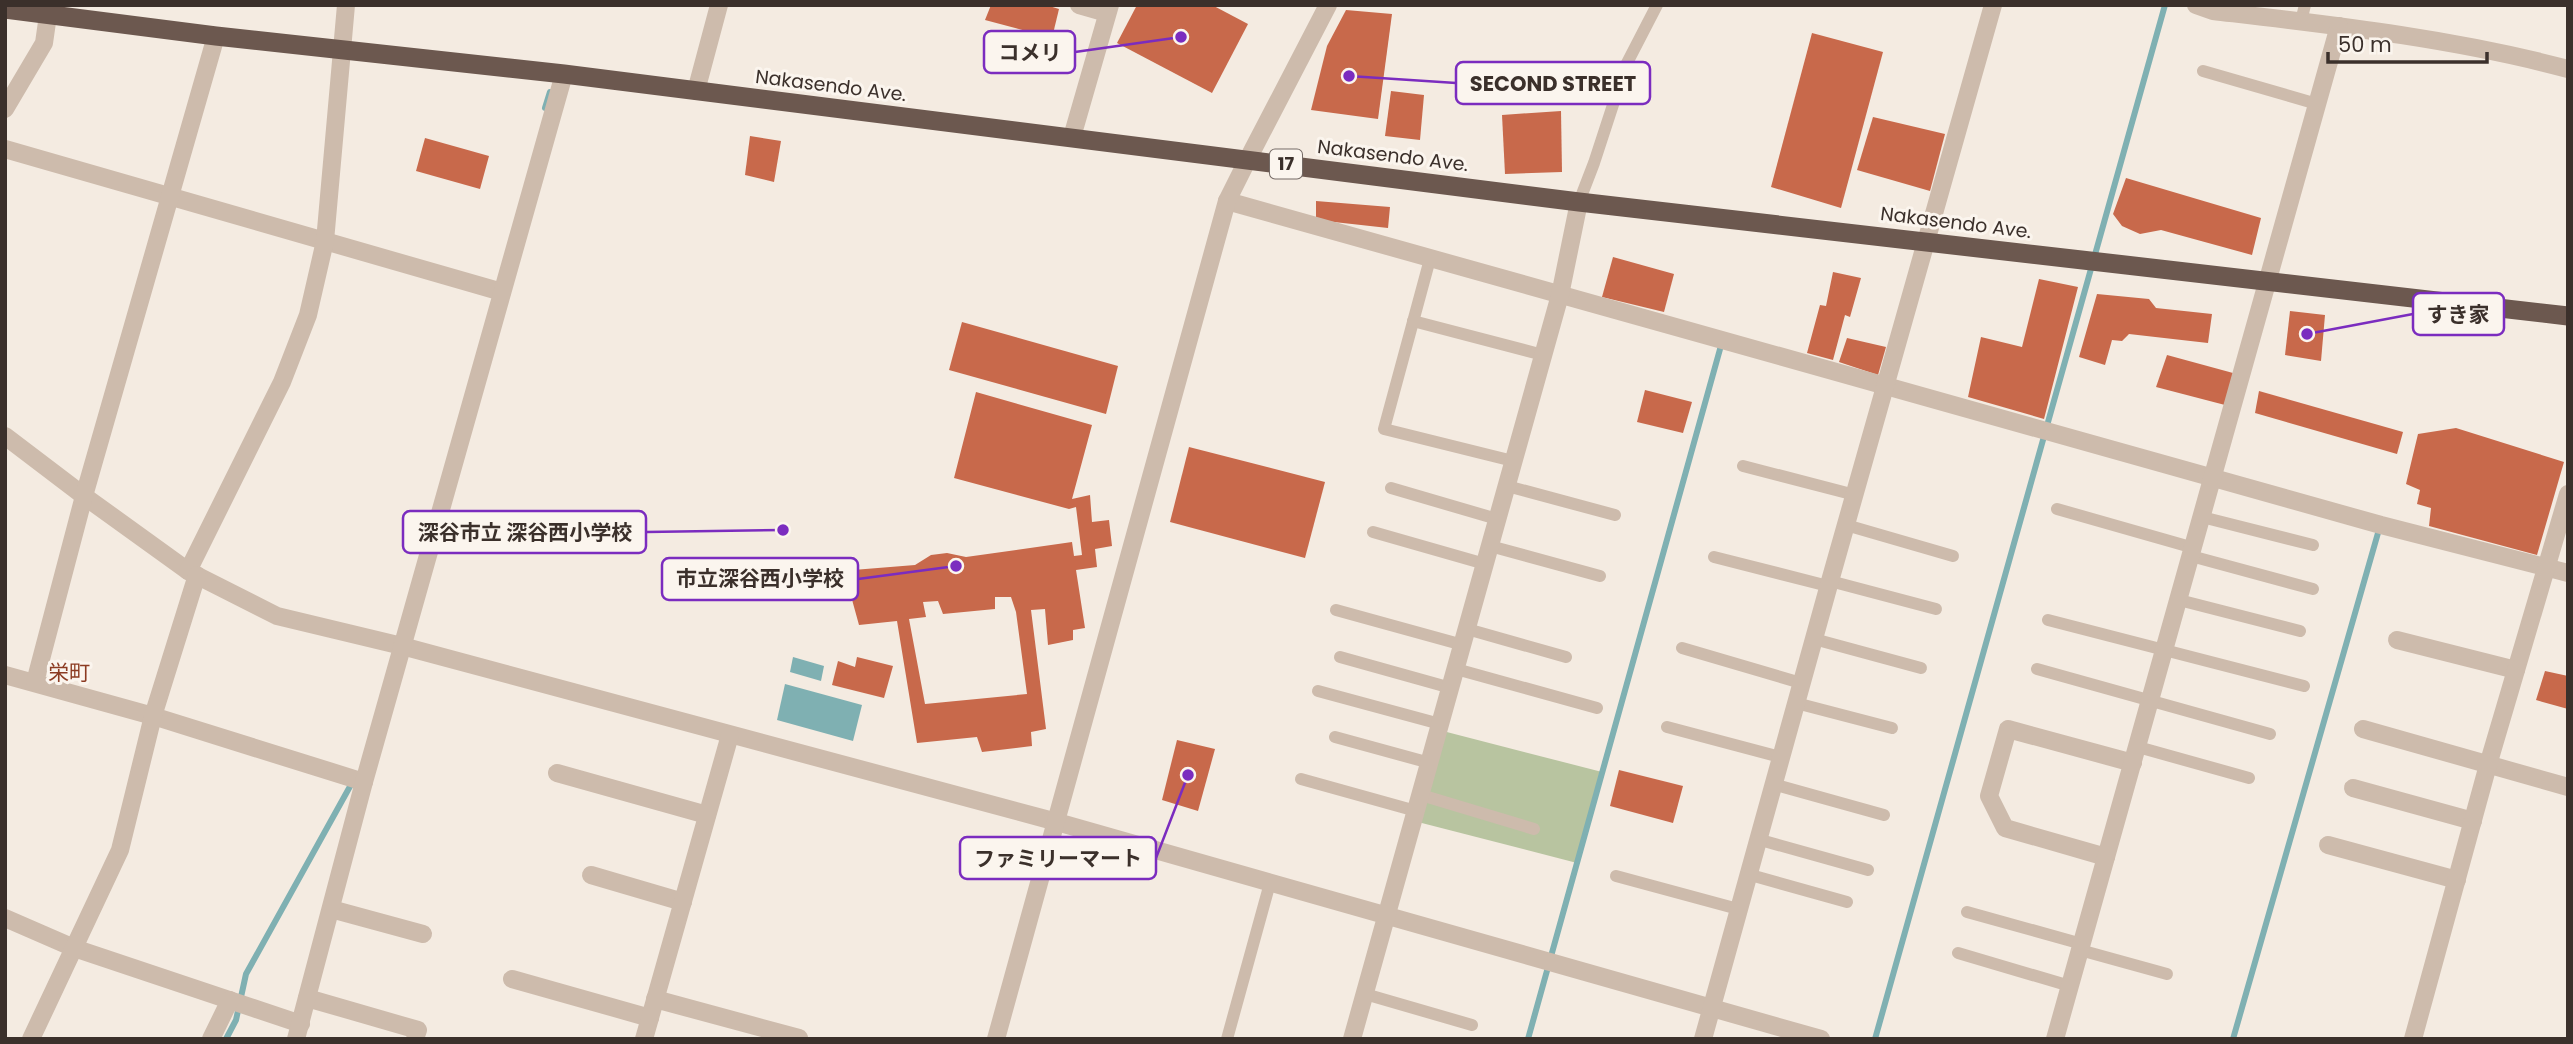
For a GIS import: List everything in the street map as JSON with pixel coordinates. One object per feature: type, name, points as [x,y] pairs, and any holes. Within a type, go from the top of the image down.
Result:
[{"type":"highway","name":"Nakasendo Ave.","points":[[5,9],[216,36],[564,74],[1578,202],[2568,316]]},
{"type":"street","points":[[31,1039],[120,849],[192,573],[282,382],[308,315],[325,240],[346,5]]},
{"type":"street","points":[[696,91],[719,5]]},
{"type":"street","points":[[1072,137],[1109,9],[1079,5]]},
{"type":"street","points":[[996,1039],[1227,201],[1328,5]]},
{"type":"street","points":[[1703,1039],[1993,5]]},
{"type":"street","points":[[2196,5],[2213,11],[2303,13],[2339,26],[2516,55],[2568,69]]},
{"type":"street","points":[[5,109],[44,43],[47,15]]},
{"type":"street","points":[[2055,1039],[2339,26]]},
{"type":"street","points":[[35,682],[84,496],[216,36]]},
{"type":"street","points":[[5,918],[74,948],[230,1000],[298,1031],[363,782],[564,74]]},
{"type":"street","points":[[5,149],[502,292]]},
{"type":"street","points":[[1227,201],[2213,477],[2568,573]]},
{"type":"street","points":[[1352,1039],[1560,295],[1578,202]]},
{"type":"street","points":[[5,436],[192,573],[276,616],[402,646],[1057,822],[1821,1039]]},
{"type":"street","points":[[2413,1039],[2488,765],[2568,494]]},
{"type":"street","points":[[2398,640],[2516,670]]},
{"type":"street","points":[[5,675],[153,716],[363,782]]},
{"type":"street","points":[[2106,857],[2005,828],[1989,796],[2008,729],[2135,755]]},
{"type":"street","points":[[2363,729],[2568,787]]},
{"type":"street","points":[[644,1039],[730,735]]},
{"type":"street","points":[[557,773],[707,815]]},
{"type":"street","points":[[2353,788],[2473,821]]},
{"type":"street","points":[[2328,845],[2457,880]]},
{"type":"street","points":[[591,875],[683,902]]},
{"type":"street","points":[[331,909],[423,934]]},
{"type":"street","points":[[512,979],[650,1018]]},
{"type":"street","points":[[307,998],[418,1030],[415,1039]]},
{"type":"street","points":[[655,999],[799,1038]]},
{"type":"street","points":[[211,1039],[230,1000]]},
{"type":"lane","points":[[1578,202],[1594,163],[1626,65],[1657,5]]},
{"type":"lane","points":[[2203,71],[2316,104]]},
{"type":"lane","points":[[1430,259],[1384,429],[1513,461]]},
{"type":"lane","points":[[1413,321],[1543,355]]},
{"type":"lane","points":[[1743,466],[1855,495]]},
{"type":"lane","points":[[1507,486],[1615,515]]},
{"type":"lane","points":[[1391,488],[1497,519]]},
{"type":"lane","points":[[2057,509],[2313,589]]},
{"type":"lane","points":[[2202,517],[2313,545]]},
{"type":"lane","points":[[1846,525],[1953,556]]},
{"type":"lane","points":[[1374,532],[1485,564]]},
{"type":"lane","points":[[1490,546],[1600,576]]},
{"type":"lane","points":[[1714,557],[1936,609]]},
{"type":"lane","points":[[2179,600],[2300,631]]},
{"type":"lane","points":[[1336,610],[1566,657]]},
{"type":"lane","points":[[2048,620],[2304,686]]},
{"type":"lane","points":[[1814,639],[1921,668]]},
{"type":"lane","points":[[1682,648],[1801,683]]},
{"type":"lane","points":[[1339,657],[1451,688]]},
{"type":"lane","points":[[1456,669],[1597,708]]},
{"type":"lane","points":[[2037,670],[2270,734]]},
{"type":"lane","points":[[1318,691],[1440,724]]},
{"type":"lane","points":[[1796,703],[1892,729]]},
{"type":"lane","points":[[1667,727],[1780,757]]},
{"type":"lane","points":[[1335,737],[1430,763]]},
{"type":"lane","points":[[2135,755],[2249,778]]},
{"type":"lane","points":[[1301,779],[1534,829]]},
{"type":"lane","points":[[1773,784],[1884,815]]},
{"type":"lane","points":[[1757,839],[1868,870]]},
{"type":"lane","points":[[1748,874],[1847,902]]},
{"type":"lane","points":[[1616,876],[1738,909]]},
{"type":"lane","points":[[1227,1039],[1270,883]]},
{"type":"lane","points":[[1967,912],[2166,974]]},
{"type":"lane","points":[[1958,953],[2070,986]]},
{"type":"lane","points":[[1365,993],[1472,1025]]},
{"type":"green space","points":[[1439,730],[1602,772],[1577,863],[1414,821]]},
{"type":"water","points":[[793,657],[824,666],[821,681],[790,672]]},
{"type":"water","points":[[785,684],[862,705],[853,741],[777,720]]},
{"type":"building","points":[[991,5],[1046,5],[1059,9],[1052,38],[985,20]]},
{"type":"building","points":[[1137,5],[1212,5],[1248,24],[1212,93],[1117,43]]},
{"type":"building","points":[[1346,10],[1392,14],[1378,119],[1311,110],[1327,46]]},
{"type":"building","points":[[1812,33],[1883,52],[1841,208],[1771,187]]},
{"type":"building","points":[[1391,91],[1424,95],[1420,140],[1385,136]]},
{"type":"building","points":[[1561,111],[1562,172],[1505,174],[1502,115]]},
{"type":"building","points":[[1873,117],[1945,134],[1930,191],[1857,170]]},
{"type":"building","points":[[750,136],[781,141],[774,182],[745,175]]},
{"type":"building","points":[[425,138],[489,156],[480,189],[416,171]]},
{"type":"building","points":[[2126,178],[2261,218],[2252,255],[2161,230],[2140,234],[2122,226],[2113,214]]},
{"type":"building","points":[[1316,201],[1390,207],[1388,228],[1316,220]]},
{"type":"building","points":[[1613,257],[1674,274],[1664,312],[1602,297]]},
{"type":"building","points":[[1833,272],[1861,278],[1850,317],[1845,315],[1833,360],[1807,353],[1820,305],[1826,306]]},
{"type":"building","points":[[2039,279],[2078,287],[2044,419],[1968,397],[1981,337],[2022,347]]},
{"type":"building","points":[[2097,294],[2149,299],[2156,308],[2212,314],[2208,343],[2129,334],[2122,341],[2112,340],[2105,365],[2079,357]]},
{"type":"building","points":[[2290,311],[2325,315],[2321,361],[2285,355]]},
{"type":"building","points":[[962,322],[1118,366],[1106,414],[949,370]]},
{"type":"building","points":[[1847,338],[1886,347],[1878,375],[1839,362]]},
{"type":"building","points":[[2167,355],[2233,373],[2225,405],[2156,387]]},
{"type":"building","points":[[1645,390],[1692,402],[1683,433],[1637,422]]},
{"type":"building","points":[[2259,391],[2403,432],[2397,454],[2255,413]]},
{"type":"building","points":[[976,392],[1092,425],[1072,499],[1090,495],[1092,522],[1109,520],[1112,546],[1095,549],[1097,567],[1076,570],[1085,628],[1073,630],[1073,640],[1048,645],[1045,609],[1031,610],[1046,729],[1031,732],[1032,746],[982,752],[977,737],[917,743],[897,621],[859,625],[851,596],[856,582],[853,570],[915,565],[931,555],[947,553],[966,557],[1072,542],[1074,556],[1082,555],[1076,507],[1069,509],[954,478]],"holes":[[[995,597],[1011,597],[1016,612],[1027,694],[925,704],[909,619],[926,617],[923,602],[938,601],[943,614],[995,609]]]},
{"type":"building","points":[[2456,428],[2564,462],[2537,555],[2429,526],[2431,508],[2417,504],[2420,490],[2406,484],[2418,434]]},
{"type":"building","points":[[1189,447],[1325,482],[1305,558],[1170,522]]},
{"type":"building","points":[[857,657],[893,666],[884,698],[832,685],[838,661],[855,667]]},
{"type":"building","points":[[2545,671],[2568,676],[2568,709],[2536,700]]},
{"type":"building","points":[[1177,740],[1215,749],[1198,811],[1162,800]]},
{"type":"building","points":[[1619,770],[1683,786],[1673,823],[1610,806]]},
{"type":"waterway","points":[[1875,1039],[2165,5]]},
{"type":"waterway","points":[[545,108],[550,92]]},
{"type":"waterway","points":[[1528,1039],[1722,342]]},
{"type":"waterway","points":[[2233,1039],[2380,526]]},
{"type":"waterway","points":[[226,1039],[236,1020],[246,974],[353,781]]},
{"type":"place","name":"コメリ","points":[[1181,37]]},
{"type":"place","name":"SECOND STREET","points":[[1349,76]]},
{"type":"place","name":"すき家","points":[[2307,334]]},
{"type":"place","name":"深谷市立 深谷西小学校","points":[[783,530]]},
{"type":"place","name":"市立深谷西小学校","points":[[956,566]]},
{"type":"place","name":"ファミリーマート","points":[[1188,775]]},
{"type":"district","name":"栄町","points":[[69,673]]}]
